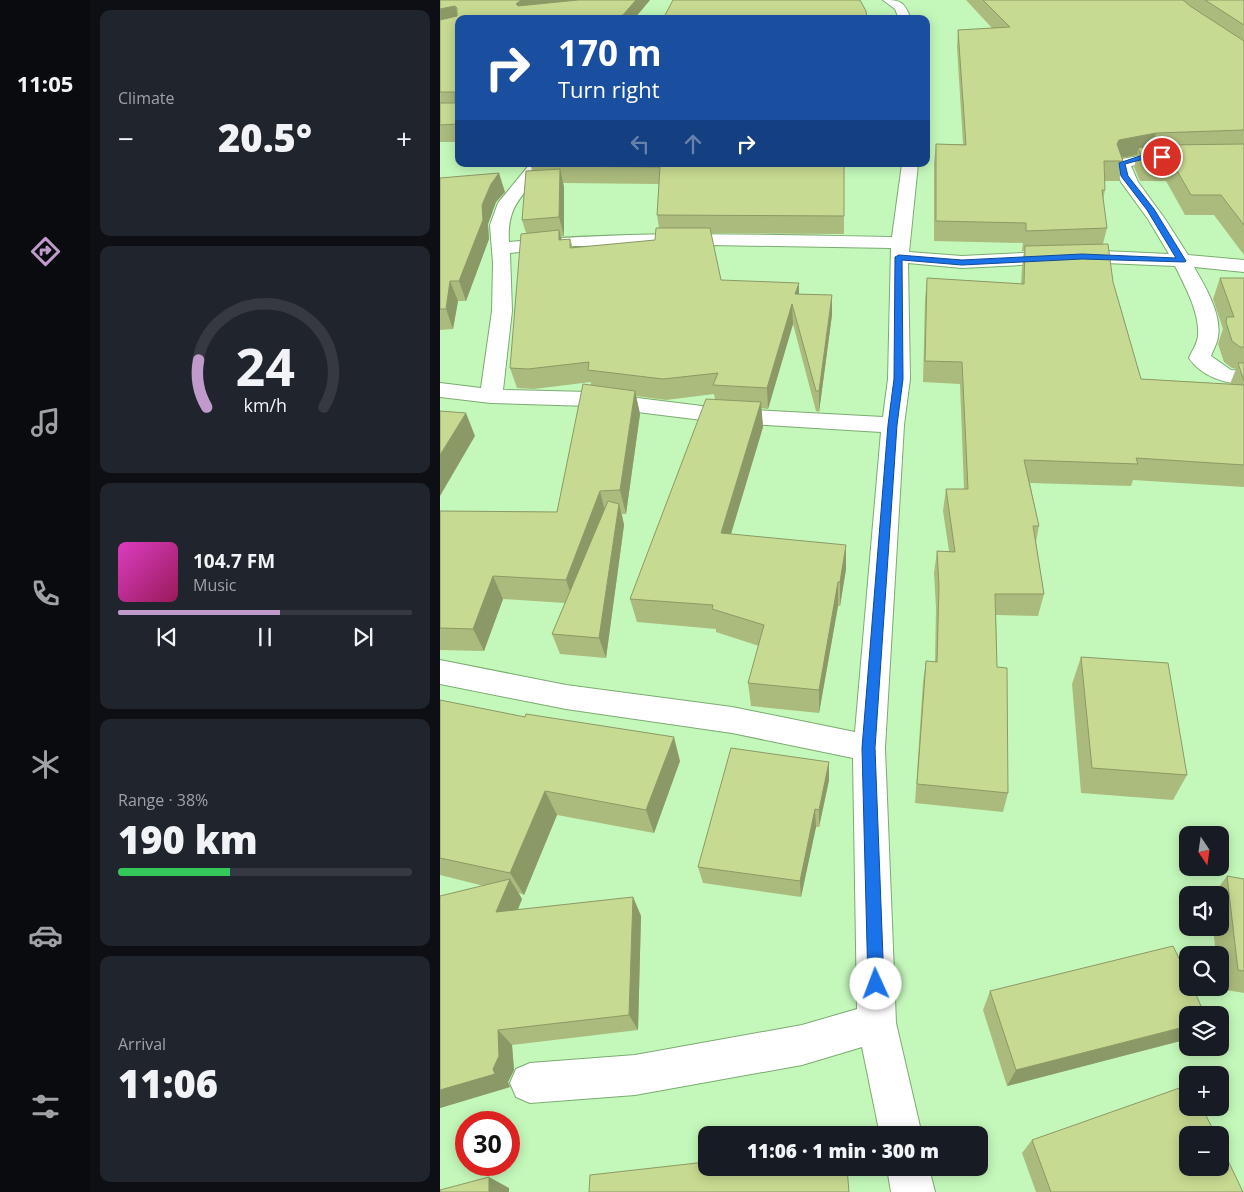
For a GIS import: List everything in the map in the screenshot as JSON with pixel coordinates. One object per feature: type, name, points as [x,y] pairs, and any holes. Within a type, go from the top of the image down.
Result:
[{"type":"street","points":[[889,0],[900,7],[903,15]]},
{"type":"street","points":[[1244,156],[1140,158],[1122,163],[1124,176],[1150,209],[1182,261],[1205,312],[1209,336],[1200,358],[1225,376],[1244,378]]},
{"type":"street","points":[[491,396],[502,311],[499,225],[507,203],[536,167]]},
{"type":"street","points":[[899,1126],[877,1023],[869,748],[892,425],[899,379],[899,250],[910,167]]},
{"type":"street","points":[[501,248],[584,241],[899,250],[962,262],[1075,256],[1244,266]]},
{"type":"street","points":[[440,390],[491,396],[589,399],[718,415],[892,425]]},
{"type":"street","points":[[440,672],[566,697],[732,720],[869,748]]},
{"type":"street","points":[[530,1083],[635,1075],[802,1045],[877,1023]]},
{"type":"street","points":[[910,1176],[913,1192]]},
{"type":"building","points":[[440,0],[521,0],[516,4],[518,6],[578,0],[636,0],[623,15],[457,15],[457,8],[455,6],[440,9]]},
{"type":"building","points":[[673,0],[860,0],[866,15],[665,15]]},
{"type":"building","points":[[983,0],[1183,0],[1244,41],[1244,130],[1156,133],[1119,140],[1117,144],[1123,161],[1104,161],[1105,190],[1102,190],[1107,228],[1026,231],[1026,223],[936,221],[936,144],[966,145],[958,30],[1010,27]]},
{"type":"building","points":[[1205,0],[1244,0],[1244,25]]},
{"type":"building","points":[[455,16],[455,92],[440,92],[440,20]]},
{"type":"building","points":[[440,103],[455,103],[455,124],[440,125]]},
{"type":"building","points":[[1244,144],[1244,225],[1221,195],[1191,195],[1172,162],[1144,161],[1138,148],[1164,145]]},
{"type":"building","points":[[660,167],[844,167],[844,216],[657,215]]},
{"type":"building","points":[[560,169],[559,217],[522,220],[526,171]]},
{"type":"building","points":[[499,173],[491,184],[482,205],[483,220],[459,281],[450,281],[446,309],[440,309],[440,178]]},
{"type":"building","points":[[656,228],[710,228],[721,280],[799,283],[795,294],[832,295],[819,391],[816,391],[792,304],[767,388],[713,385],[718,373],[663,379],[588,370],[589,362],[528,369],[510,368],[521,234],[559,230],[559,240],[570,239],[570,248],[655,240]]},
{"type":"building","points":[[1108,244],[1113,282],[1141,379],[1244,385],[1244,465],[1136,458],[1138,464],[1024,460],[1039,526],[1033,526],[1044,594],[995,594],[997,667],[1007,668],[1008,793],[917,784],[926,661],[937,662],[939,586],[937,551],[955,552],[946,489],[968,489],[962,362],[925,361],[927,278],[1024,284],[1025,246]]},
{"type":"building","points":[[1220,278],[1244,278],[1244,347],[1240,347],[1232,341],[1226,322],[1227,317],[1234,317]]},
{"type":"building","points":[[1238,363],[1244,363],[1244,381]]},
{"type":"building","points":[[583,384],[635,391],[620,490],[600,491],[566,580],[493,576],[473,629],[440,628],[440,511],[557,512]]},
{"type":"building","points":[[706,399],[761,402],[721,533],[846,545],[819,690],[748,683],[764,625],[712,609],[713,605],[630,599]]},
{"type":"building","points":[[440,411],[466,413],[440,455]]},
{"type":"building","points":[[608,501],[619,504],[599,638],[552,634]]},
{"type":"building","points":[[1081,657],[1168,663],[1187,775],[1092,768]]},
{"type":"building","points":[[440,700],[525,717],[526,714],[674,737],[646,810],[545,791],[510,873],[440,858]]},
{"type":"building","points":[[731,748],[829,762],[819,810],[815,809],[800,881],[698,867]]},
{"type":"building","points":[[1227,876],[1244,879],[1244,971],[1238,970]]},
{"type":"building","points":[[510,879],[496,912],[633,897],[629,1015],[498,1030],[499,1056],[493,1069],[495,1074],[440,1090],[440,896]]},
{"type":"building","points":[[1173,946],[1179,958],[1179,996],[1197,996],[1201,1006],[1179,1006],[1179,1028],[1016,1070],[990,991]]},
{"type":"building","points":[[1179,1088],[1179,1116],[1206,1116],[1211,1126],[1179,1126],[1179,1176],[1229,1176],[1229,1163],[1243,1192],[1051,1192],[1032,1140]]},
{"type":"building","points":[[698,1163],[698,1176],[848,1176],[849,1192],[589,1192],[590,1175]]},
{"type":"building","points":[[489,1177],[489,1192],[440,1192],[440,1190]]},
{"type":"route","points":[[876,984],[869,748],[892,425],[899,379],[899,257],[962,262],[1033,260],[1067,256],[1182,261],[1150,209],[1124,176],[1122,163],[1140,158],[1162,157]]}]
